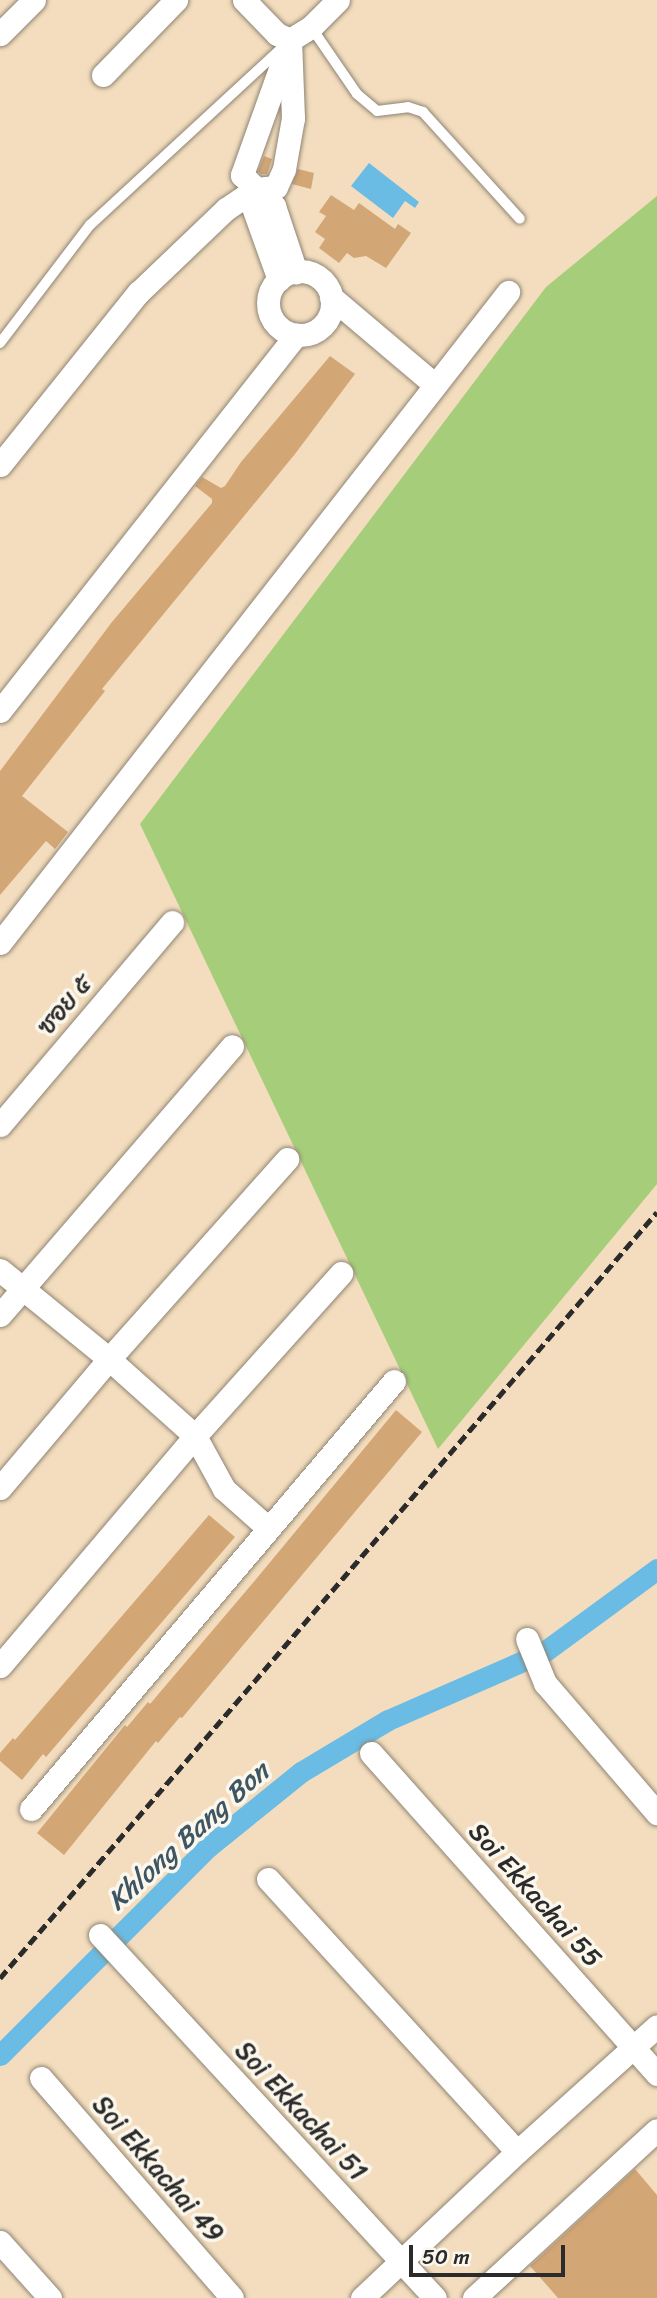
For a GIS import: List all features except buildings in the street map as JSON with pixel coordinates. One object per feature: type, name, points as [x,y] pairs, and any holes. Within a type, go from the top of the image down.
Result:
[{"type":"street","points":[[0,34],[34,0]]},
{"type":"street","points":[[103,75],[176,0]]},
{"type":"street","points":[[244,0],[277,34],[290,40]]},
{"type":"street","points":[[256,189],[242,175],[290,40],[312,27],[338,0]]},
{"type":"street","points":[[0,465],[138,293],[226,209],[256,189],[276,187],[284,169],[293,118],[290,40]]},
{"type":"street","points":[[256,189],[254,210],[288,276]]},
{"type":"street","points":[[331,297],[331,313],[326,323],[317,330],[296,335],[286,333],[270,309],[270,294],[288,276],[315,275],[324,282],[331,297],[435,385]]},
{"type":"street","points":[[0,943],[508,292]]},
{"type":"street","points":[[0,710],[296,335]]},
{"type":"street","name":"ซอย ๕","points":[[0,1125],[172,922]]},
{"type":"street","points":[[0,1315],[232,1046]]},
{"type":"street","points":[[0,1488],[109,1359],[287,1159]]},
{"type":"street","points":[[0,1270],[109,1359],[195,1436],[224,1489],[268,1528]]},
{"type":"street","points":[[0,1666],[195,1436],[341,1273]]},
{"type":"street","points":[[31,1809],[394,1381]]},
{"type":"street","points":[[527,1639],[545,1683],[657,1814]]},
{"type":"street","name":"Soi Ekkachai 55","points":[[371,1753],[657,2074]]},
{"type":"street","points":[[268,1879],[517,2152]]},
{"type":"street","name":"Soi Ekkachai 51","points":[[100,1935],[435,2298]]},
{"type":"street","points":[[362,2298],[517,2152],[657,2026]]},
{"type":"street","name":"Soi Ekkachai 49","points":[[41,2078],[232,2298]]},
{"type":"street","points":[[474,2298],[657,2130]]},
{"type":"street","points":[[0,2242],[50,2298]]},
{"type":"lane","points":[[312,27],[357,94],[377,111],[408,107],[423,112],[520,219]]},
{"type":"lane","points":[[0,343],[90,225],[290,40]]},
{"type":"green space","points":[[657,196],[657,1184],[438,1449],[140,824],[546,287]]},
{"type":"water","points":[[369,163],[419,202],[415,208],[405,201],[393,218],[351,186]]},
{"type":"waterway","name":"Khlong Bang Bon","points":[[0,2055],[208,1847],[301,1772],[388,1720],[544,1652],[657,1569]]},
{"type":"railway","points":[[0,1978],[657,1212]]}]
